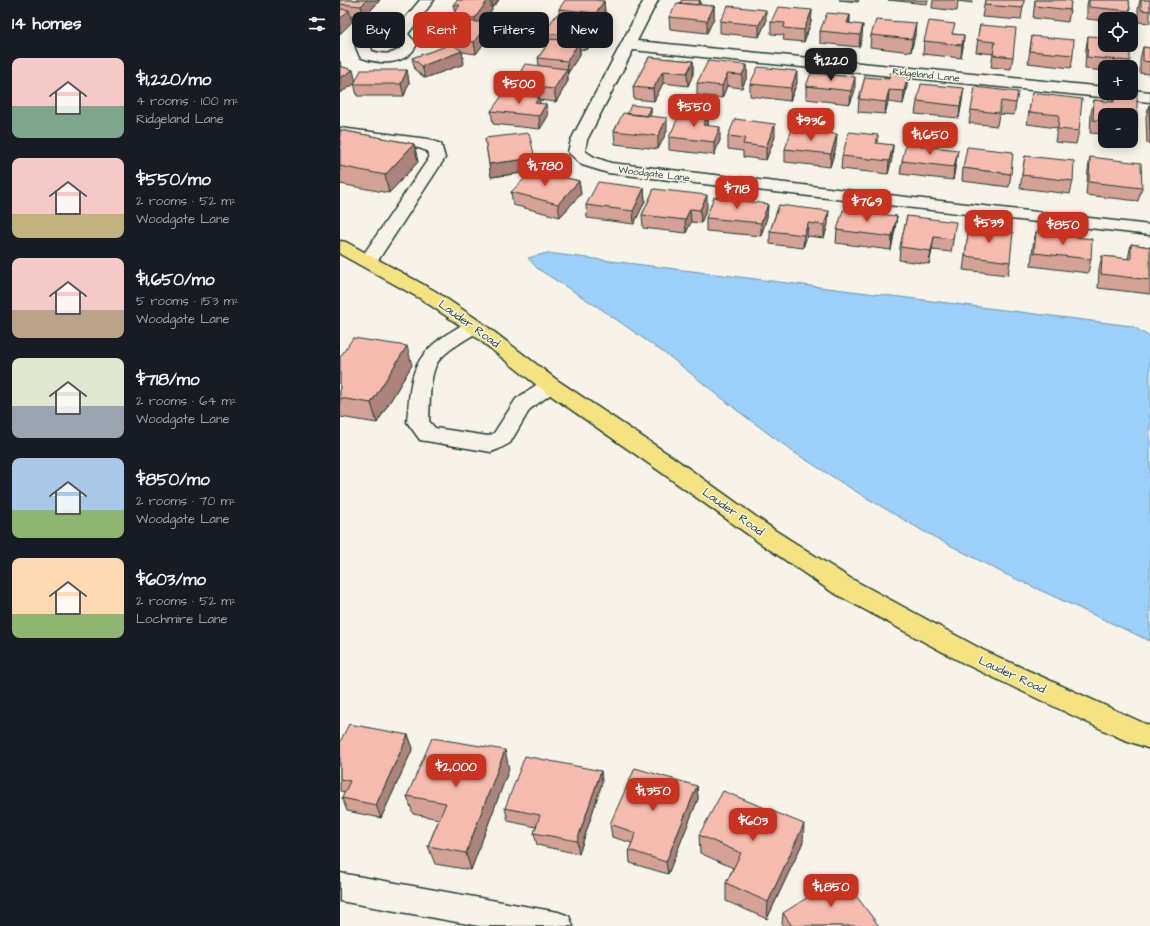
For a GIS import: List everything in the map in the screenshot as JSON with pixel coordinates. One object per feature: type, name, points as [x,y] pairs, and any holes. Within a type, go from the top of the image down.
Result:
[{"type":"main road","name":"Lauder Road","points":[[340,246],[428,295],[474,326],[550,385],[666,464],[768,537],[841,585],[974,657],[1129,730],[1150,738]]},
{"type":"street","points":[[405,28],[427,0]]},
{"type":"street","points":[[628,45],[651,0]]},
{"type":"street","name":"Ridgeland Lane","points":[[628,45],[1098,91]]},
{"type":"street","name":"Woodgate Lane","points":[[628,45],[579,140],[576,152],[588,161],[608,168],[1150,230]]},
{"type":"street","points":[[1138,96],[1150,97]]},
{"type":"street","points":[[340,133],[422,143],[435,148],[437,158],[368,261]]},
{"type":"street","points":[[474,326],[443,347],[427,362],[422,384],[418,422],[428,435],[491,444],[502,438],[523,404],[550,385]]},
{"type":"street","points":[[340,887],[558,926]]},
{"type":"water","points":[[547,253],[1132,326],[1150,337],[1150,641],[1003,573],[923,531],[855,491],[792,451],[738,411],[670,357],[601,309],[538,269],[528,258]]},
{"type":"building","points":[[341,0],[367,0],[361,6],[340,4]]},
{"type":"building","points":[[457,0],[488,0],[475,18],[471,18],[471,12],[455,12],[460,5],[453,5]]},
{"type":"building","points":[[565,0],[604,1],[597,12],[559,9]]},
{"type":"building","points":[[682,0],[700,0],[697,5],[680,3]]},
{"type":"building","points":[[985,0],[1024,0],[1023,8],[984,5]]},
{"type":"building","points":[[1035,0],[1071,0],[1070,10],[1035,6]]},
{"type":"building","points":[[1089,0],[1129,0],[1130,11],[1089,7]]},
{"type":"building","points":[[1141,0],[1150,0],[1150,11],[1141,10]]},
{"type":"building","points":[[677,3],[714,6],[707,21],[669,17]]},
{"type":"building","points":[[728,6],[766,10],[759,25],[720,21]]},
{"type":"building","points":[[778,7],[812,10],[804,30],[784,28],[785,23],[771,22]]},
{"type":"building","points":[[340,9],[349,10],[340,19]]},
{"type":"building","points":[[827,13],[850,15],[847,23],[863,25],[860,35],[820,31]]},
{"type":"building","points":[[557,14],[557,35],[549,34],[549,25]]},
{"type":"building","points":[[876,20],[916,23],[912,39],[871,35]]},
{"type":"building","points":[[471,21],[479,22],[479,35],[474,42],[471,42]]},
{"type":"building","points":[[929,21],[955,24],[952,34],[964,35],[962,45],[924,41]]},
{"type":"building","points":[[980,25],[1016,28],[1013,57],[993,55],[995,42],[977,40]]},
{"type":"building","points":[[1032,36],[1074,40],[1073,55],[1030,51]]},
{"type":"building","points":[[1088,36],[1098,37],[1098,52],[1130,52],[1130,60],[1087,57]]},
{"type":"building","points":[[551,39],[557,40],[557,48],[575,48],[567,61],[538,58],[545,48],[549,48],[549,42]]},
{"type":"building","points":[[1143,47],[1150,48],[1150,62],[1143,61]]},
{"type":"building","points":[[441,48],[458,48],[462,51],[422,66],[412,58]]},
{"type":"building","points":[[649,57],[693,61],[687,73],[663,71],[653,89],[633,87]]},
{"type":"building","points":[[708,61],[747,65],[742,75],[727,74],[722,86],[697,83]]},
{"type":"building","points":[[525,64],[567,69],[554,89],[527,86],[533,77],[518,76]]},
{"type":"building","points":[[340,66],[353,70],[340,78]]},
{"type":"building","points":[[758,67],[797,71],[791,88],[750,84]]},
{"type":"building","points":[[361,70],[407,70],[401,84],[354,84]]},
{"type":"building","points":[[811,73],[855,77],[851,91],[806,86]]},
{"type":"building","points":[[890,73],[908,74],[904,91],[889,90],[886,102],[859,99],[865,77],[889,79]]},
{"type":"building","points":[[921,84],[964,88],[960,106],[917,101]]},
{"type":"building","points":[[975,87],[1018,92],[1016,103],[1001,101],[999,113],[971,110]]},
{"type":"building","points":[[504,93],[539,97],[535,103],[546,104],[539,116],[491,111]]},
{"type":"building","points":[[1032,93],[1082,99],[1079,131],[1058,129],[1059,115],[1029,112]]},
{"type":"building","points":[[1094,100],[1114,102],[1114,100],[1137,100],[1137,108],[1098,108],[1098,120],[1093,120]]},
{"type":"building","points":[[631,105],[651,107],[647,116],[627,114]]},
{"type":"building","points":[[1149,105],[1150,105],[1150,131]]},
{"type":"building","points":[[681,112],[708,115],[703,125],[720,127],[714,142],[669,137]]},
{"type":"building","points":[[623,113],[667,118],[658,136],[614,131]]},
{"type":"building","points":[[735,119],[775,124],[766,147],[743,144],[745,138],[728,136]]},
{"type":"building","points":[[792,129],[837,134],[831,154],[785,149]]},
{"type":"building","points":[[340,130],[414,144],[385,175],[340,166]]},
{"type":"building","points":[[849,132],[878,135],[876,143],[893,145],[889,161],[842,156]]},
{"type":"building","points":[[529,133],[535,158],[489,164],[485,138]]},
{"type":"building","points":[[906,144],[958,150],[954,167],[902,161]]},
{"type":"building","points":[[967,147],[1013,152],[1011,174],[963,168]]},
{"type":"building","points":[[1025,156],[1074,161],[1073,181],[1022,175]]},
{"type":"building","points":[[1090,157],[1141,163],[1142,188],[1089,182]]},
{"type":"building","points":[[533,170],[579,181],[558,204],[511,192]]},
{"type":"building","points":[[598,182],[644,188],[633,211],[586,205]]},
{"type":"building","points":[[654,189],[707,195],[700,210],[690,209],[685,220],[642,215]]},
{"type":"building","points":[[714,197],[768,204],[761,223],[706,218]]},
{"type":"building","points":[[779,205],[829,211],[824,225],[808,223],[804,235],[770,231]]},
{"type":"building","points":[[843,210],[897,216],[892,237],[837,230]]},
{"type":"building","points":[[907,216],[956,222],[953,239],[934,237],[931,251],[900,247]]},
{"type":"building","points":[[969,227],[1013,232],[1010,262],[965,256]]},
{"type":"building","points":[[1036,232],[1092,239],[1091,259],[1034,253]]},
{"type":"building","points":[[1131,244],[1150,247],[1150,280],[1101,274],[1102,256],[1131,259]]},
{"type":"building","points":[[353,338],[407,346],[371,403],[340,398],[340,357]]},
{"type":"building","points":[[349,724],[408,735],[376,805],[342,798],[350,781],[340,779],[340,742]]},
{"type":"building","points":[[432,738],[505,750],[466,853],[428,846],[446,803],[407,796]]},
{"type":"building","points":[[525,756],[601,771],[577,841],[534,833],[540,815],[505,808]]},
{"type":"building","points":[[635,768],[697,786],[666,862],[629,850],[636,833],[610,824]]},
{"type":"building","points":[[723,791],[804,824],[768,902],[726,883],[741,853],[699,835]]},
{"type":"building","points":[[841,876],[879,926],[792,926],[783,913]]}]
